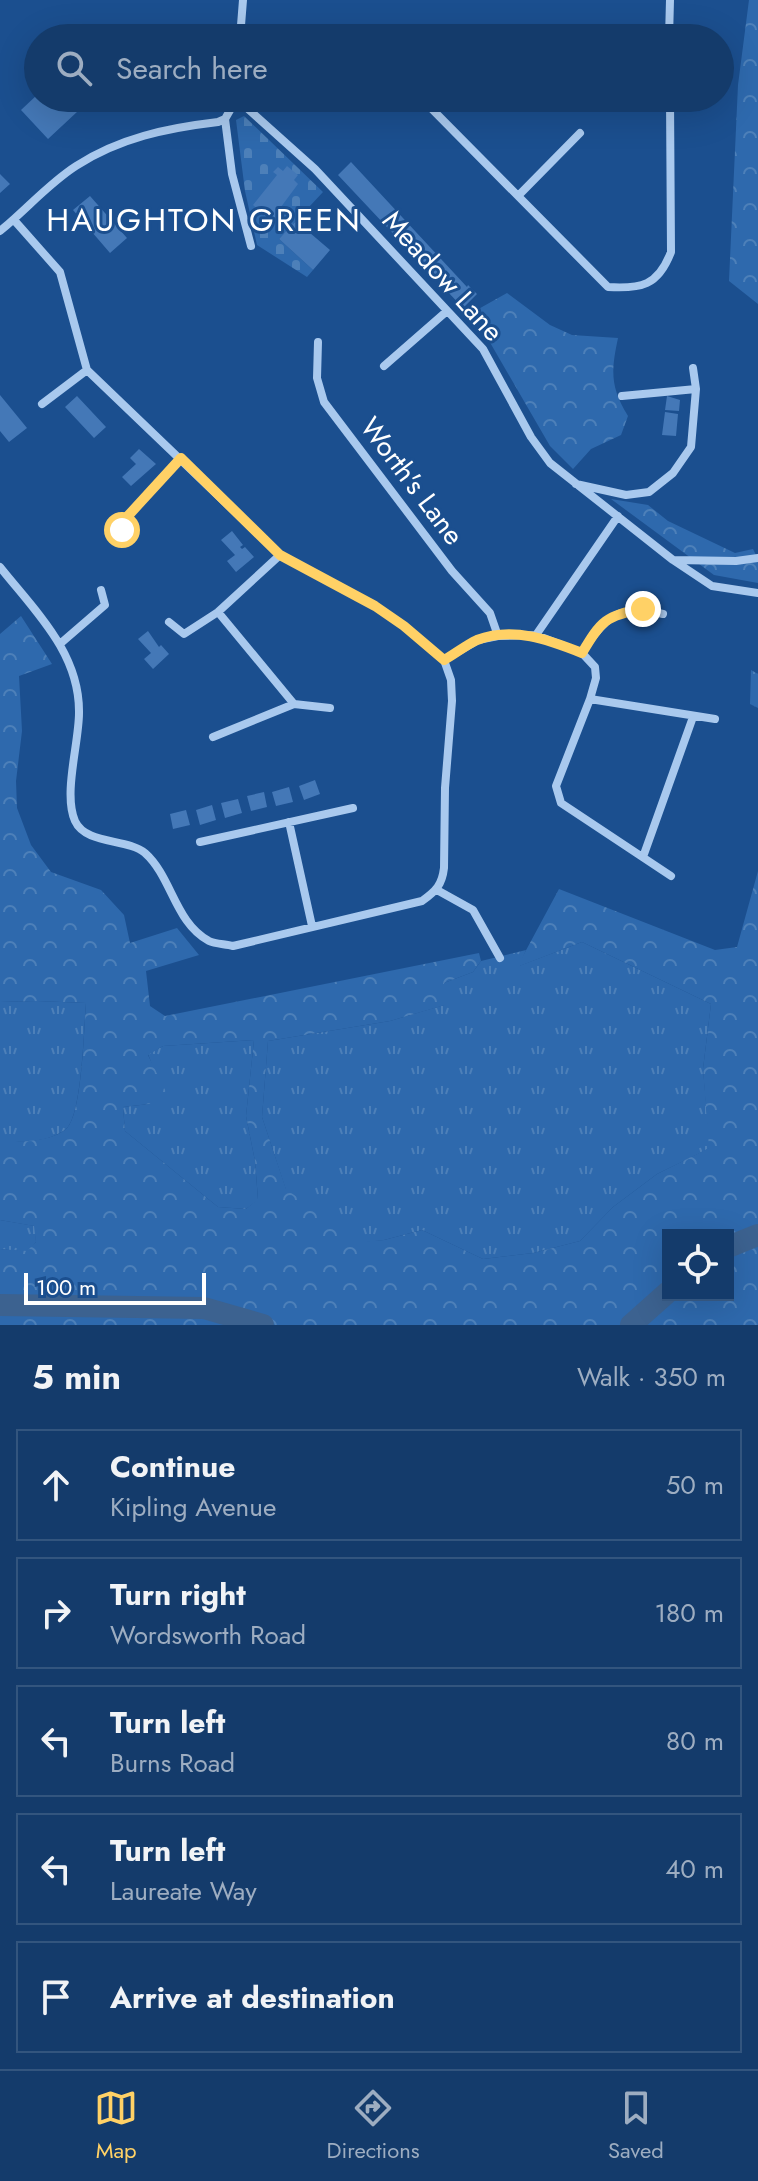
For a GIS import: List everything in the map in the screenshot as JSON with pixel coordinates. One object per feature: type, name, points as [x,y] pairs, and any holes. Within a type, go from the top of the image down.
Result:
[{"type":"street","points":[[242,24],[243,0]]},
{"type":"street","points":[[669,24],[670,0]]},
{"type":"street","points":[[229,112],[225,119],[232,174],[251,246]]},
{"type":"street","name":"Meadow Lane","points":[[252,112],[315,169],[483,349],[531,437],[550,463],[673,560],[712,586],[758,593]]},
{"type":"street","points":[[435,112],[608,287],[630,288],[646,284],[663,270],[671,252],[670,112]]},
{"type":"street","points":[[0,231],[75,166],[105,150],[151,132],[225,119]]},
{"type":"street","points":[[518,196],[580,133]]},
{"type":"street","points":[[0,567],[61,643],[75,674],[79,711],[70,808],[77,825],[89,834],[143,851],[157,867],[189,925],[210,941],[233,946],[422,901],[437,890],[443,880],[444,868],[445,788],[452,701],[451,680],[444,660],[375,606],[280,555],[87,370],[60,272],[14,220]]},
{"type":"street","points":[[384,366],[447,311]]},
{"type":"street","name":"Worth's Lane","points":[[318,342],[317,378],[324,402],[452,571],[490,613],[498,636]]},
{"type":"street","points":[[575,484],[626,495],[649,492],[673,473],[691,447],[696,389],[693,368]]},
{"type":"street","points":[[42,404],[87,370]]},
{"type":"street","points":[[622,396],[696,389]]},
{"type":"street","points":[[122,530],[126,518],[181,458]]},
{"type":"street","points":[[536,635],[618,516]]},
{"type":"street","points":[[169,622],[184,634],[218,612],[280,555]]},
{"type":"street","points":[[673,560],[736,561],[758,558]]},
{"type":"street","points":[[61,643],[105,605],[101,590]]},
{"type":"street","points":[[582,653],[597,628],[616,613],[643,609],[663,614]]},
{"type":"street","points":[[218,612],[294,704]]},
{"type":"street","points":[[444,660],[478,640],[498,636],[536,635],[582,653],[595,667],[596,678],[556,786],[561,803],[671,876]]},
{"type":"street","points":[[590,699],[715,719]]},
{"type":"street","points":[[213,737],[294,704],[330,708]]},
{"type":"street","points":[[643,857],[693,717]]},
{"type":"street","points":[[200,842],[353,808]]},
{"type":"street","points":[[289,822],[312,926]]},
{"type":"street","points":[[437,890],[473,910],[500,958]]},
{"type":"green space","points":[[749,0],[758,0],[758,304],[729,281],[738,85]]},
{"type":"green space","points":[[244,116],[323,192],[279,239],[313,270],[307,277],[257,245],[245,191],[236,120]]},
{"type":"green space","points":[[507,293],[550,325],[572,335],[618,338],[614,360],[615,387],[628,416],[621,435],[591,449],[573,469],[550,446],[488,339],[466,316]]},
{"type":"green space","points":[[611,499],[648,505],[668,521],[735,553],[753,549],[758,559],[758,583],[714,575]]},
{"type":"green space","points":[[21,616],[52,664],[19,676],[22,731],[16,781],[17,808],[31,845],[51,872],[101,890],[124,915],[130,943],[177,928],[199,955],[146,971],[150,1006],[165,1016],[479,953],[481,961],[473,972],[444,983],[445,1005],[390,1021],[268,1041],[262,1117],[286,1189],[358,1242],[384,1240],[422,1230],[483,1259],[533,1253],[580,1241],[613,1207],[657,1174],[709,1148],[703,1069],[711,1004],[582,942],[517,967],[559,889],[715,950],[737,947],[758,871],[758,1325],[0,1325],[0,1249],[27,1251],[36,1242],[34,1226],[0,1220],[0,1142],[45,1139],[67,1128],[79,1088],[86,1003],[0,1002],[0,634]],"holes":[[[254,1040],[246,1116],[255,1161],[258,1199],[246,1209],[218,1207],[125,1131],[123,1107],[149,1104],[166,1092],[148,1055],[163,1046]]]},
{"type":"green space","points":[[751,670],[758,674],[758,708],[750,704]]},
{"type":"green space","points":[[582,942],[711,1004],[703,1069],[710,1148],[657,1174],[613,1207],[580,1241],[533,1253],[483,1259],[422,1230],[358,1243],[286,1190],[262,1117],[268,1041],[390,1021],[444,1005],[444,983],[473,972],[481,961],[526,950],[519,966]]},
{"type":"green space","points":[[0,1002],[86,1003],[76,1107],[66,1129],[59,1134],[34,1141],[0,1142]]},
{"type":"green space","points":[[254,1040],[246,1116],[255,1161],[258,1200],[246,1209],[218,1207],[125,1131],[123,1107],[149,1104],[156,1075],[148,1054],[163,1046]]},
{"type":"green space","points":[[0,1220],[35,1226],[36,1242],[28,1252],[0,1249]]},
{"type":"building","points":[[24,107],[24,112],[77,112],[48,139],[21,110]]},
{"type":"building","points":[[351,162],[467,287],[477,294],[463,308],[338,175]]},
{"type":"building","points":[[287,166],[298,175],[294,180],[298,184],[278,211],[293,224],[296,221],[330,250],[313,270],[279,239],[288,229],[268,212],[265,216],[253,205],[277,175],[273,172],[278,167],[283,171]]},
{"type":"building","points":[[0,174],[10,184],[0,193]]},
{"type":"building","points":[[90,196],[127,238],[110,253],[73,210]]},
{"type":"building","points":[[0,395],[27,428],[9,442],[0,431]]},
{"type":"building","points":[[77,396],[106,427],[94,438],[65,407]]},
{"type":"building","points":[[667,396],[680,400],[679,411],[665,410]]},
{"type":"building","points":[[665,412],[678,414],[676,436],[662,435]]},
{"type":"building","points":[[139,449],[156,464],[131,486],[122,477],[136,464],[130,458]]},
{"type":"building","points":[[232,531],[243,545],[240,547],[245,547],[254,557],[236,572],[227,561],[235,555],[221,540]]},
{"type":"building","points":[[148,631],[159,647],[161,645],[169,654],[153,669],[144,659],[151,653],[138,639]]},
{"type":"building","points":[[315,780],[320,794],[304,800],[299,786]]},
{"type":"building","points":[[289,787],[293,802],[276,806],[272,792]]},
{"type":"building","points":[[264,792],[267,807],[251,811],[247,796]]},
{"type":"building","points":[[238,799],[242,813],[225,818],[221,803]]},
{"type":"building","points":[[212,805],[216,820],[200,825],[196,810]]},
{"type":"building","points":[[186,810],[190,825],[173,829],[170,814]]},
{"type":"waterway","points":[[734,1245],[758,1235]]},
{"type":"waterway","points":[[631,1325],[662,1297]]},
{"type":"waterway","points":[[0,1305],[204,1308],[263,1325]]},
{"type":"district","name":"HAUGHTON GREEN","points":[[204,220]]},
{"type":"route","points":[[122,530],[126,518],[181,458],[280,555],[375,606],[444,660],[478,640],[498,636],[536,635],[582,653],[597,628],[616,613],[643,609]]}]
